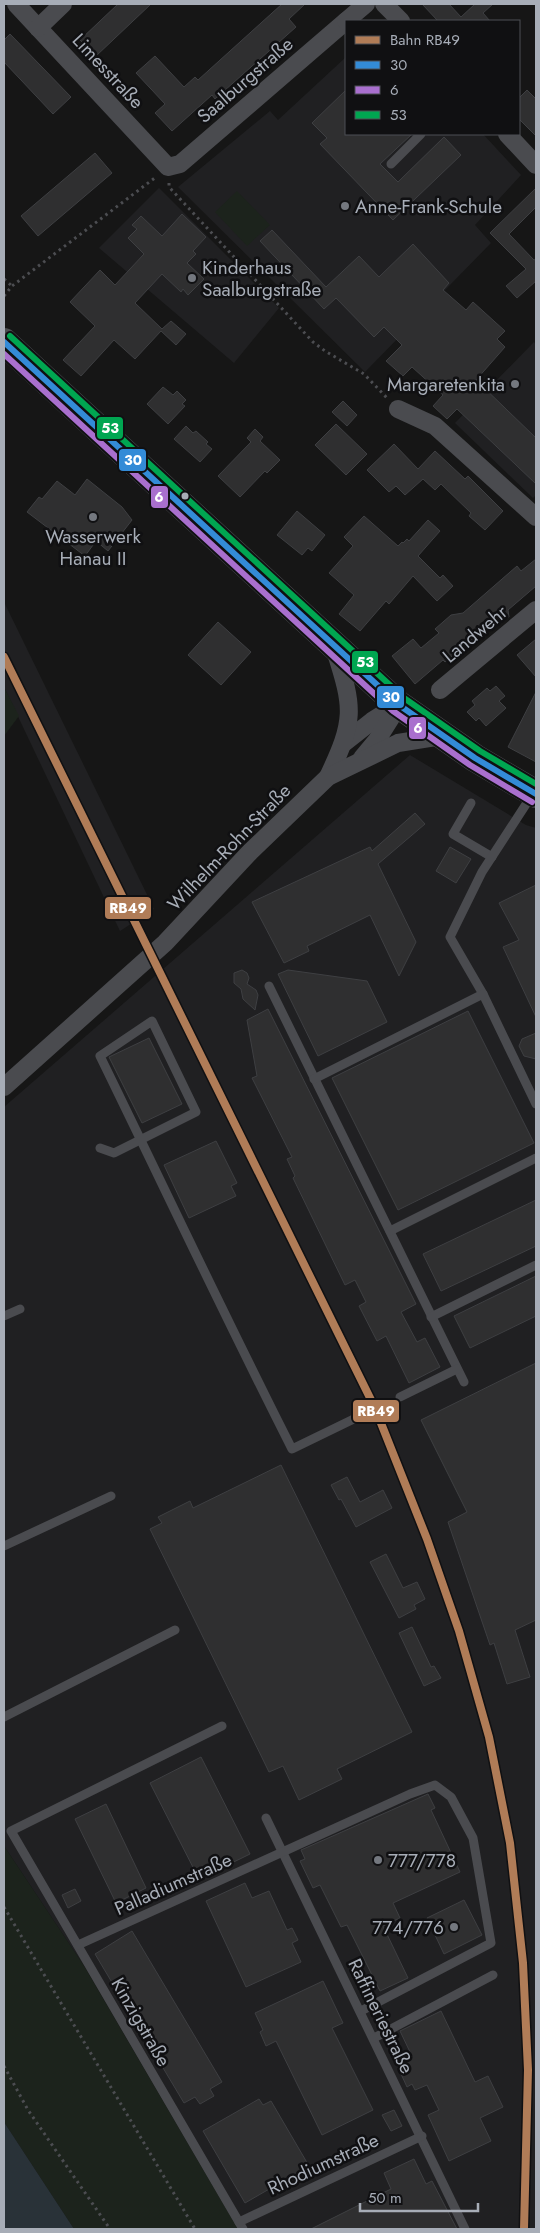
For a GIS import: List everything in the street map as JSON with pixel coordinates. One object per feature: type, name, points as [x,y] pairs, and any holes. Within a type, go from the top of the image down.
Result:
[{"type":"main road","points":[[4,342],[399,705],[442,736],[535,794]]},
{"type":"street","name":"Limesstraße","points":[[16,4],[168,167]]},
{"type":"street","points":[[38,28],[63,4]]},
{"type":"street","name":"Saalburgstraße","points":[[347,20],[366,4]]},
{"type":"street","points":[[384,4],[400,20]]},
{"type":"street","name":"Saalburgstraße","points":[[168,167],[180,164],[345,22]]},
{"type":"street","points":[[508,135],[536,165]]},
{"type":"street","points":[[398,409],[435,426],[536,517]]},
{"type":"street","name":"Landwehr","points":[[440,690],[536,610]]},
{"type":"street","name":"Wilhelm-Rohn-Straße","points":[[328,777],[344,743],[350,716],[346,682],[334,647]]},
{"type":"street","name":"Wilhelm-Rohn-Straße","points":[[344,743],[372,721],[399,705]]},
{"type":"street","name":"Wilhelm-Rohn-Straße","points":[[358,763],[377,740],[399,705]]},
{"type":"street","name":"Wilhelm-Rohn-Straße","points":[[4,1087],[165,943],[250,852],[328,777],[398,743],[442,736]]},
{"type":"lane","points":[[391,164],[420,135]]},
{"type":"lane","points":[[535,794],[492,857],[450,937],[483,994],[536,1104]]},
{"type":"lane","points":[[470,803],[453,834],[492,857]]},
{"type":"lane","points":[[269,986],[464,1382]]},
{"type":"lane","points":[[314,1079],[483,994]]},
{"type":"lane","points":[[100,1148],[114,1153],[141,1140],[196,1112],[152,1021],[100,1056],[141,1140],[292,1450],[364,1414]]},
{"type":"lane","points":[[390,1231],[536,1158]]},
{"type":"lane","points":[[431,1317],[536,1265]]},
{"type":"lane","points":[[4,1316],[20,1309]]},
{"type":"lane","points":[[400,1397],[457,1369]]},
{"type":"lane","points":[[4,1546],[111,1496]]},
{"type":"lane","points":[[4,1717],[175,1630]]},
{"type":"lane","name":"Kinzigstraße","points":[[222,1726],[11,1831],[241,2225]]},
{"type":"lane","name":"Palladiumstraße","points":[[78,1945],[410,1794],[435,1786],[451,1798],[473,1838],[491,1943],[361,2011]]},
{"type":"lane","name":"Raffineriestraße","points":[[266,1818],[466,2229]]},
{"type":"lane","points":[[374,2038],[493,1975]]},
{"type":"lane","name":"Rhodiumstraße","points":[[241,2225],[422,2136]]},
{"type":"path","points":[[4,296],[12,286],[168,167]]},
{"type":"path","points":[[168,167],[169,187],[313,342],[325,352],[364,374],[398,409]]},
{"type":"path","points":[[4,279],[12,286]]},
{"type":"path","points":[[4,1907],[195,2229]]},
{"type":"path","points":[[4,2066],[28,2110],[110,2229]]},
{"type":"shaded area","name":"Anne-Frank-Schule","points":[[345,58],[345,135],[484,135],[521,175],[475,225],[491,243],[365,372],[178,187],[270,111],[278,120]]},
{"type":"shaded area","name":"Kinderhaus Saalburgstraße","points":[[159,188],[279,308],[234,363],[99,248]]},
{"type":"shaded area","points":[[237,191],[270,225],[247,246],[215,212]]},
{"type":"shaded area","name":"Margaretenkita","points":[[534,342],[536,345],[536,495],[533,498],[455,423]]},
{"type":"shaded area","points":[[4,602],[154,909],[120,931],[4,687]]},
{"type":"shaded area","points":[[4,687],[19,716],[4,736]]},
{"type":"shaded area","points":[[410,755],[526,825],[536,828],[536,2229],[238,2229],[84,1966],[4,1846],[4,1107]]},
{"type":"shaded area","points":[[4,1846],[84,1966],[238,2229],[74,2229],[4,2122]]},
{"type":"shaded area","points":[[4,2122],[74,2229],[6,2229],[4,2226]]},
{"type":"building","points":[[118,4],[151,4],[96,56],[80,40]]},
{"type":"building","points":[[282,4],[305,4],[289,19],[296,27],[215,99],[212,95],[172,131],[155,113],[165,104],[136,73],[155,56],[184,87],[195,77],[198,80]]},
{"type":"building","points":[[422,4],[449,4],[461,17],[475,4],[493,4],[483,13],[489,20],[437,20]]},
{"type":"building","points":[[10,34],[71,97],[53,114],[4,62],[4,40]]},
{"type":"building","points":[[527,90],[536,99],[536,136],[520,120],[520,97]]},
{"type":"building","points":[[345,91],[345,135],[411,135],[380,164],[398,182],[444,137],[461,155],[393,220],[320,144],[327,138],[312,123]]},
{"type":"building","points":[[95,153],[112,173],[38,236],[21,216]]},
{"type":"building","points":[[536,188],[536,207],[509,234],[534,260],[536,259],[536,281],[517,298],[506,286],[526,269],[490,233]]},
{"type":"building","points":[[182,214],[206,237],[193,251],[196,254],[187,263],[204,279],[188,295],[183,289],[181,292],[162,274],[135,303],[162,329],[171,321],[186,334],[176,345],[161,331],[135,359],[114,340],[81,376],[63,360],[95,326],[70,302],[100,270],[115,285],[144,254],[128,238],[137,229],[132,225],[141,216],[162,236]]},
{"type":"building","points":[[272,230],[326,287],[359,256],[379,277],[413,244],[449,283],[443,290],[466,310],[473,302],[505,331],[497,339],[505,347],[476,380],[536,438],[536,484],[457,409],[447,419],[433,406],[443,395],[412,367],[403,376],[386,361],[402,345],[384,327],[374,337],[336,298],[324,309],[260,241]]},
{"type":"building","points":[[163,387],[173,395],[177,391],[186,400],[182,404],[185,406],[168,424],[147,404]]},
{"type":"building","points":[[343,401],[357,415],[347,426],[332,412]]},
{"type":"building","points":[[336,424],[367,454],[346,475],[315,445]]},
{"type":"building","points":[[186,426],[193,433],[196,431],[208,442],[206,444],[212,449],[200,462],[174,439]]},
{"type":"building","points":[[255,429],[263,437],[260,441],[280,460],[267,473],[265,471],[240,497],[218,476],[251,442],[247,438]]},
{"type":"building","points":[[394,444],[418,469],[435,451],[465,479],[468,476],[503,511],[485,530],[469,516],[471,513],[441,484],[435,490],[423,479],[405,495],[396,486],[389,492],[367,470]]},
{"type":"building","name":"Wasserwerk Hanau II","points":[[87,479],[122,507],[132,520],[108,551],[96,541],[85,556],[27,512],[39,497],[42,499],[57,481],[75,495]]},
{"type":"building","points":[[297,511],[325,535],[312,551],[308,548],[302,555],[277,535]]},
{"type":"building","points":[[364,516],[398,546],[407,539],[409,541],[428,520],[440,531],[418,556],[440,578],[443,575],[453,586],[437,601],[413,576],[389,604],[386,601],[360,631],[339,614],[354,595],[329,573],[353,546],[344,537]]},
{"type":"building","points":[[536,559],[536,586],[508,610],[509,617],[502,615],[483,631],[482,637],[475,637],[445,662],[443,660],[415,684],[392,656],[413,639],[421,648],[439,633],[435,629],[451,615],[463,613],[517,566],[521,571]]},
{"type":"building","points":[[218,622],[251,652],[221,685],[188,655]]},
{"type":"building","points":[[536,639],[536,677],[517,655]]},
{"type":"building","points":[[496,686],[505,696],[499,701],[506,708],[486,726],[479,718],[476,721],[467,712],[475,705],[472,701],[487,688],[490,691]]},
{"type":"building","points":[[536,692],[536,762],[508,747]]},
{"type":"building","points":[[415,813],[425,824],[378,864],[416,942],[399,976],[370,915],[307,946],[309,951],[284,963],[252,902],[370,847],[372,851]]},
{"type":"building","points":[[450,847],[471,859],[456,883],[436,871]]},
{"type":"building","points":[[536,885],[536,1017],[503,947],[519,940],[499,903]]},
{"type":"building","points":[[242,970],[247,973],[249,978],[247,984],[256,990],[258,995],[255,1010],[243,999],[241,989],[234,983],[234,973]]},
{"type":"building","points":[[288,970],[367,981],[387,1022],[318,1056],[278,974]]},
{"type":"building","points":[[268,1009],[416,1304],[401,1312],[417,1342],[425,1338],[440,1367],[409,1383],[386,1336],[377,1341],[359,1306],[366,1302],[355,1280],[345,1285],[293,1178],[295,1176],[287,1159],[292,1157],[252,1078],[257,1076],[247,1020]]},
{"type":"building","points":[[468,1011],[534,1143],[398,1210],[332,1078]]},
{"type":"building","points":[[536,1033],[536,1059],[524,1056],[519,1046],[522,1039]]},
{"type":"building","points":[[149,1038],[182,1104],[142,1123],[109,1057]]},
{"type":"building","points":[[216,1141],[237,1183],[231,1186],[236,1196],[189,1218],[164,1165]]},
{"type":"building","points":[[536,1200],[536,1246],[441,1291],[423,1254]]},
{"type":"building","points":[[536,1276],[536,1316],[470,1348],[454,1316]]},
{"type":"building","points":[[536,1363],[536,1620],[515,1630],[530,1677],[507,1684],[494,1643],[490,1645],[448,1522],[467,1512],[421,1420]]},
{"type":"building","points":[[281,1465],[412,1732],[337,1769],[342,1779],[299,1800],[283,1766],[269,1772],[150,1529],[162,1523],[158,1517],[190,1501],[193,1508]]},
{"type":"building","points":[[347,1477],[360,1502],[383,1490],[392,1508],[356,1527],[331,1485]]},
{"type":"building","points":[[386,1554],[403,1588],[417,1582],[425,1599],[414,1605],[416,1609],[399,1618],[370,1562]]},
{"type":"building","points":[[412,1627],[431,1667],[434,1666],[441,1678],[424,1686],[399,1633]]},
{"type":"building","points":[[201,1757],[250,1854],[199,1879],[150,1783]]},
{"type":"building","name":"777/778","points":[[428,1794],[435,1808],[431,1810],[460,1872],[393,1903],[400,1918],[383,1926],[408,1978],[380,1991],[347,1925],[341,1927],[320,1885],[313,1888],[300,1861],[305,1859],[301,1850]]},
{"type":"building","points":[[106,1804],[146,1888],[116,1903],[75,1819]]},
{"type":"building","points":[[245,1883],[252,1898],[269,1891],[287,1930],[292,1928],[298,1940],[292,1943],[301,1962],[246,1987],[206,1901]]},
{"type":"building","points":[[75,1889],[81,1901],[68,1908],[62,1895]]},
{"type":"building","name":"774/776","points":[[464,1900],[482,1935],[444,1954],[427,1918]]},
{"type":"building","points":[[132,1931],[222,2082],[210,2089],[214,2096],[200,2104],[195,2097],[184,2103],[95,1954]]},
{"type":"building","points":[[323,1981],[343,2023],[332,2028],[373,2110],[322,2135],[276,2041],[266,2046],[260,2032],[263,2030],[255,2013]]},
{"type":"building","points":[[441,2011],[475,2082],[488,2076],[503,2107],[480,2118],[491,2141],[449,2161],[428,2115],[439,2110],[427,2085],[415,2090],[412,2084],[407,2087],[396,2063],[400,2061],[398,2057],[410,2052],[400,2031]]},
{"type":"building","points":[[259,2099],[263,2105],[271,2101],[309,2166],[245,2203],[203,2131]]},
{"type":"building","points":[[394,2110],[402,2126],[391,2131],[382,2115]]},
{"type":"building","points":[[414,2159],[426,2184],[432,2181],[457,2229],[311,2229],[391,2189],[384,2173]]},
{"type":"rail line","name":"RB49","points":[[4,657],[375,1408],[427,1539],[459,1631],[489,1737],[510,1843],[523,1963],[528,2070],[524,2229]]},
{"type":"transit line","name":"53","points":[[10,336],[404,698],[480,751],[536,784]]},
{"type":"transit line","name":"30","points":[[4,342],[399,705],[475,758],[536,794]]},
{"type":"transit line","name":"6","points":[[4,354],[393,711],[470,765],[532,802]]},
{"type":"place","name":"Anne-Frank-Schule","points":[[345,206]]},
{"type":"place","name":"Kinderhaus Saalburgstraße","points":[[192,278]]},
{"type":"place","name":"Margaretenkita","points":[[515,384]]},
{"type":"place","name":"Wasserwerk Hanau II","points":[[93,517]]},
{"type":"place","name":"777/778","points":[[378,1860]]},
{"type":"place","name":"774/776","points":[[454,1927]]}]
